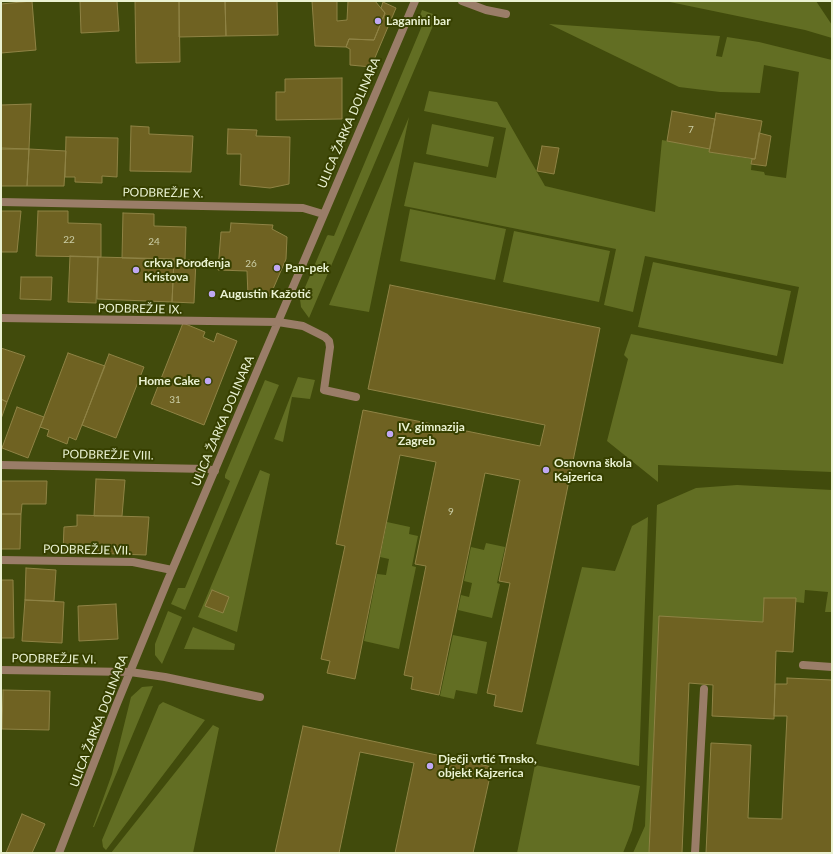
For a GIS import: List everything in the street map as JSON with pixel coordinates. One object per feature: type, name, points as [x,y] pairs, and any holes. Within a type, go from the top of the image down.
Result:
[{"type":"street","name":"ULICA ŽARKA DOLINARA","points":[[59,853],[172,570],[415,1]]},
{"type":"street","points":[[462,1],[486,10],[506,14]]},
{"type":"street","name":"PODBREŽJE X.","points":[[1,202],[303,208],[323,214]]},
{"type":"street","name":"PODBREŽJE IX.","points":[[1,318],[278,322],[303,326],[325,337],[329,341],[330,347],[324,390],[356,397]]},
{"type":"street","name":"PODBREŽJE VIII.","points":[[1,464],[208,469],[215,471]]},
{"type":"street","name":"PODBREŽJE VII.","points":[[1,560],[133,562],[172,570]]},
{"type":"street","points":[[803,665],[832,667]]},
{"type":"street","name":"PODBREŽJE VI.","points":[[1,670],[130,672],[164,677],[260,697]]},
{"type":"street","points":[[695,853],[704,689]]},
{"type":"green space","points":[[665,1],[816,1],[832,25],[832,38],[805,30]]},
{"type":"green space","points":[[422,10],[433,14],[435,21],[309,318],[301,307],[300,299],[327,236],[334,236],[424,21],[419,18]]},
{"type":"green space","points":[[549,24],[720,36],[716,56],[722,57],[727,37],[759,42],[832,60],[832,472],[658,465],[658,482],[607,441],[628,359],[624,355],[631,334],[783,364],[799,287],[645,256],[633,312],[604,305],[616,249],[404,206],[414,162],[496,178],[506,128],[424,111],[429,91],[497,102],[545,186],[655,212],[662,140],[710,149],[710,152],[752,159],[751,170],[764,172],[765,175],[786,178],[799,72],[764,65],[760,93],[720,92],[679,87]]},
{"type":"green space","points":[[409,117],[369,312],[329,305],[383,179]]},
{"type":"green space","points":[[432,124],[494,137],[488,167],[426,154]]},
{"type":"green space","points":[[410,209],[506,229],[495,280],[400,261]]},
{"type":"green space","points":[[514,231],[610,251],[599,302],[503,282]]},
{"type":"green space","points":[[653,262],[791,291],[777,356],[638,327]]},
{"type":"green space","points":[[298,377],[315,380],[310,399],[292,397],[283,442],[274,439]]},
{"type":"green space","points":[[265,380],[279,385],[185,610],[171,604],[178,588],[185,588],[230,481],[225,478],[225,475]]},
{"type":"green space","points":[[260,470],[270,474],[237,632],[198,617]]},
{"type":"green space","points":[[737,485],[832,490],[832,612],[825,612],[828,592],[805,590],[804,603],[796,602],[796,598],[764,598],[763,622],[659,617],[649,853],[633,853],[645,826],[657,505],[696,488]]},
{"type":"green space","points":[[648,517],[639,766],[536,744],[582,567],[615,571],[632,526]]},
{"type":"green space","points":[[387,522],[410,527],[409,534],[418,536],[412,566],[416,567],[399,649],[364,641],[377,574],[386,575],[389,559],[380,557]]},
{"type":"green space","points":[[486,543],[505,547],[497,583],[500,584],[492,618],[458,610],[461,595],[469,597],[472,583],[464,581],[471,547],[484,550]]},
{"type":"green space","points":[[168,611],[182,617],[162,664],[155,655],[155,644]]},
{"type":"green space","points":[[193,627],[235,644],[234,650],[184,649]]},
{"type":"green space","points":[[453,635],[487,642],[477,694],[456,690],[454,699],[440,696]]},
{"type":"green space","points":[[153,686],[93,827],[112,774],[131,697],[142,687]]},
{"type":"green space","points":[[163,702],[205,720],[106,850],[103,847],[102,840],[159,705]]},
{"type":"green space","points":[[213,725],[219,728],[193,853],[111,853]]},
{"type":"green space","points":[[535,765],[640,786],[632,830],[623,853],[517,853]]},
{"type":"building","points":[[32,1],[36,50],[1,53],[1,4]]},
{"type":"building","points":[[80,1],[117,1],[119,31],[81,33]]},
{"type":"building","points":[[135,1],[179,1],[180,62],[136,63]]},
{"type":"building","points":[[179,1],[225,1],[226,36],[179,37]]},
{"type":"building","points":[[225,1],[277,1],[278,35],[226,36]]},
{"type":"building","points":[[312,1],[337,1],[337,21],[347,20],[348,1],[375,1],[385,13],[374,40],[349,39],[346,47],[315,46]]},
{"type":"building","points":[[383,2],[396,8],[371,67],[350,65],[350,49],[346,47],[349,39],[374,40],[385,13],[381,8]]},
{"type":"building","points":[[342,78],[342,119],[276,120],[276,92],[285,92],[285,79]]},
{"type":"building","points":[[31,104],[29,149],[1,149],[1,105]]},
{"type":"building","points":[[672,111],[715,119],[710,149],[667,141]]},
{"type":"building","points":[[716,113],[762,121],[755,159],[709,152]]},
{"type":"building","points":[[131,126],[149,127],[149,134],[193,136],[191,172],[130,171]]},
{"type":"building","points":[[228,129],[257,130],[256,136],[290,137],[289,184],[270,188],[240,185],[241,154],[227,154]]},
{"type":"building","points":[[759,133],[771,136],[766,166],[751,164],[752,159],[755,159]]},
{"type":"building","points":[[66,137],[118,138],[117,177],[102,176],[102,183],[75,182],[75,177],[65,177]]},
{"type":"building","points":[[542,146],[559,148],[554,174],[537,171]]},
{"type":"building","points":[[1,148],[29,149],[27,186],[1,186]]},
{"type":"building","points":[[29,149],[66,151],[64,186],[27,186]]},
{"type":"building","points":[[1,211],[21,211],[17,252],[1,252]]},
{"type":"building","points":[[38,211],[68,211],[68,223],[101,224],[101,257],[36,256]]},
{"type":"building","points":[[123,213],[154,214],[154,226],[186,227],[185,260],[122,258]]},
{"type":"building","points":[[231,223],[273,225],[272,229],[287,237],[286,259],[270,296],[248,296],[247,271],[218,270],[221,232],[230,232]]},
{"type":"building","points":[[70,256],[98,257],[96,303],[68,302]]},
{"type":"building","name":"crkva Porođenja Kristova","points":[[98,257],[174,259],[172,302],[97,299]]},
{"type":"building","points":[[174,259],[196,260],[194,303],[172,302]]},
{"type":"building","points":[[21,277],[52,277],[51,300],[20,299]]},
{"type":"building","points":[[390,285],[600,328],[522,712],[494,706],[496,695],[487,693],[510,583],[499,581],[520,480],[485,473],[439,695],[411,689],[413,677],[404,675],[426,566],[415,564],[436,462],[400,455],[355,679],[327,673],[330,661],[321,659],[345,546],[336,544],[363,410],[540,446],[545,425],[368,389]]},
{"type":"building","points":[[183,323],[205,332],[203,337],[214,342],[217,333],[237,341],[204,425],[151,404]]},
{"type":"building","points":[[1,348],[25,356],[7,402],[1,399]]},
{"type":"building","points":[[68,353],[105,366],[76,440],[69,437],[67,444],[47,436],[49,430],[40,427]]},
{"type":"building","points":[[109,354],[144,367],[116,438],[82,425]]},
{"type":"building","points":[[1,399],[7,402],[1,419]]},
{"type":"building","points":[[17,407],[44,417],[28,458],[2,448]]},
{"type":"building","points":[[96,479],[125,480],[122,516],[94,516]]},
{"type":"building","points":[[1,481],[47,481],[46,504],[22,504],[21,514],[1,514]]},
{"type":"building","points":[[1,514],[21,514],[20,549],[1,549]]},
{"type":"building","points":[[77,515],[149,517],[146,555],[63,552],[64,527],[77,526]]},
{"type":"building","points":[[26,568],[56,570],[54,601],[25,600]]},
{"type":"building","points":[[1,580],[13,580],[14,638],[1,638]]},
{"type":"building","points":[[212,590],[229,597],[223,613],[205,606]]},
{"type":"building","points":[[764,598],[796,598],[793,652],[776,651],[774,719],[712,716],[713,685],[689,683],[682,853],[649,853],[659,616],[763,622]]},
{"type":"building","points":[[25,600],[64,602],[62,643],[22,641]]},
{"type":"building","points":[[116,604],[118,639],[79,641],[78,606]]},
{"type":"building","points":[[787,678],[832,680],[832,853],[706,853],[711,743],[751,745],[748,818],[782,819],[787,716],[774,716],[775,684],[787,684]]},
{"type":"building","points":[[3,690],[50,691],[49,730],[2,729]]},
{"type":"building","points":[[303,726],[492,767],[473,853],[395,853],[414,763],[360,752],[339,853],[275,853]]},
{"type":"building","points":[[22,814],[45,824],[32,853],[6,853]]},
{"type":"place","name":"Laganini bar","points":[[378,21]]},
{"type":"place","name":"Pan-pek","points":[[277,268]]},
{"type":"place","name":"crkva Porođenja Kristova","points":[[136,270]]},
{"type":"place","name":"Augustin Kažotić","points":[[212,294]]},
{"type":"place","name":"Home Cake","points":[[208,381]]},
{"type":"place","name":"IV. gimnazija Zagreb","points":[[390,434]]},
{"type":"place","name":"Osnovna škola Kajzerica","points":[[546,470]]},
{"type":"place","name":"Dječji vrtić Trnsko, objekt Kajzerica","points":[[430,766]]}]
